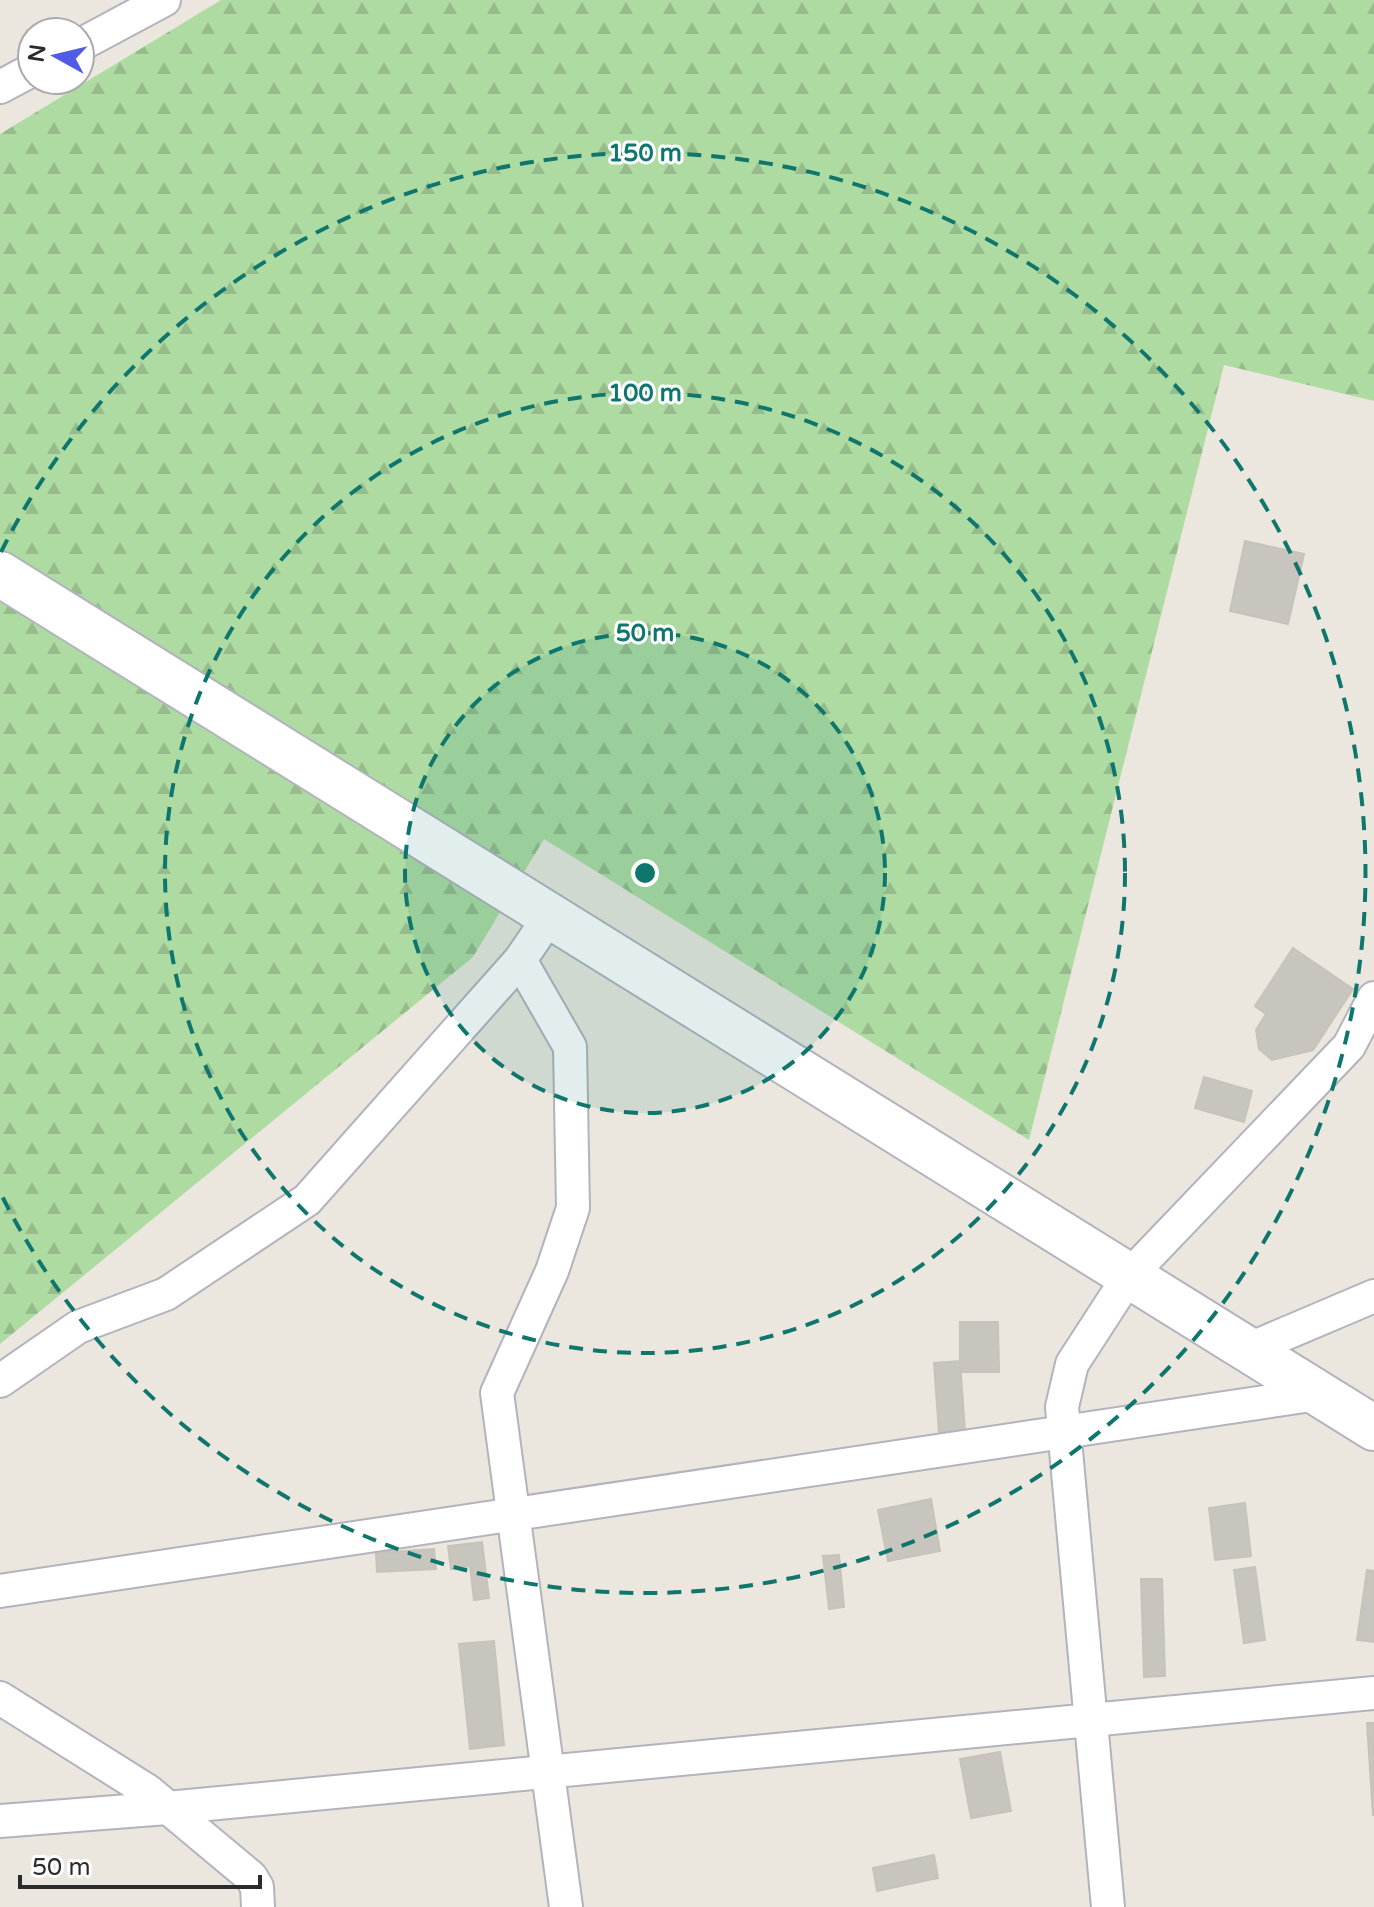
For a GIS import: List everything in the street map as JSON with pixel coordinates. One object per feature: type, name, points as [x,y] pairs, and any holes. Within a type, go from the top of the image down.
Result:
[{"type":"street","points":[[96,36],[164,0]]},
{"type":"street","points":[[0,574],[1374,1428]]},
{"type":"street","points":[[0,1381],[78,1327],[166,1294],[307,1200],[520,960],[550,916]]},
{"type":"street","points":[[520,960],[570,1047],[573,1208],[552,1271],[497,1393],[566,1907]]},
{"type":"street","points":[[1108,1907],[1062,1407],[1072,1364],[1129,1276],[1349,1046],[1374,998]]},
{"type":"street","points":[[1247,1350],[1374,1296]]},
{"type":"street","points":[[0,1591],[1318,1394]]},
{"type":"street","points":[[0,1821],[167,1808],[1374,1693]]},
{"type":"street","points":[[0,1698],[148,1791],[251,1877],[257,1887],[258,1907]]},
{"type":"green space","points":[[221,0],[1374,0],[1374,401],[1224,365],[1029,1140],[544,839],[473,957],[0,1344],[0,134],[63,96],[96,96],[96,76]]},
{"type":"building","points":[[1245,541],[1304,554],[1288,624],[1230,611]]},
{"type":"building","points":[[1293,948],[1353,989],[1313,1050],[1272,1060],[1259,1049],[1256,1030],[1266,1014],[1255,1006]]},
{"type":"building","points":[[1204,1077],[1252,1091],[1244,1122],[1195,1108]]},
{"type":"building","points":[[960,1322],[998,1322],[999,1372],[960,1372]]},
{"type":"building","points":[[960,1361],[965,1431],[939,1433],[934,1363]]},
{"type":"building","points":[[931,1499],[940,1551],[888,1561],[878,1510]]},
{"type":"building","points":[[1245,1503],[1251,1556],[1215,1560],[1209,1508]]},
{"type":"building","points":[[482,1542],[489,1598],[474,1600],[470,1566],[451,1569],[448,1546]]},
{"type":"building","points":[[434,1549],[436,1569],[377,1572],[376,1553]]},
{"type":"building","points":[[839,1555],[844,1607],[829,1609],[823,1556]]},
{"type":"building","points":[[1255,1567],[1265,1640],[1244,1643],[1234,1570]]},
{"type":"building","points":[[1367,1570],[1374,1571],[1374,1642],[1357,1640]]},
{"type":"building","points":[[1141,1579],[1162,1579],[1165,1676],[1144,1677]]},
{"type":"building","points":[[494,1641],[504,1745],[470,1749],[459,1644]]},
{"type":"building","points":[[1367,1723],[1374,1723],[1373,1816]]},
{"type":"building","points":[[1000,1752],[1011,1811],[971,1818],[960,1759]]},
{"type":"building","points":[[934,1855],[938,1878],[877,1891],[873,1868]]}]
